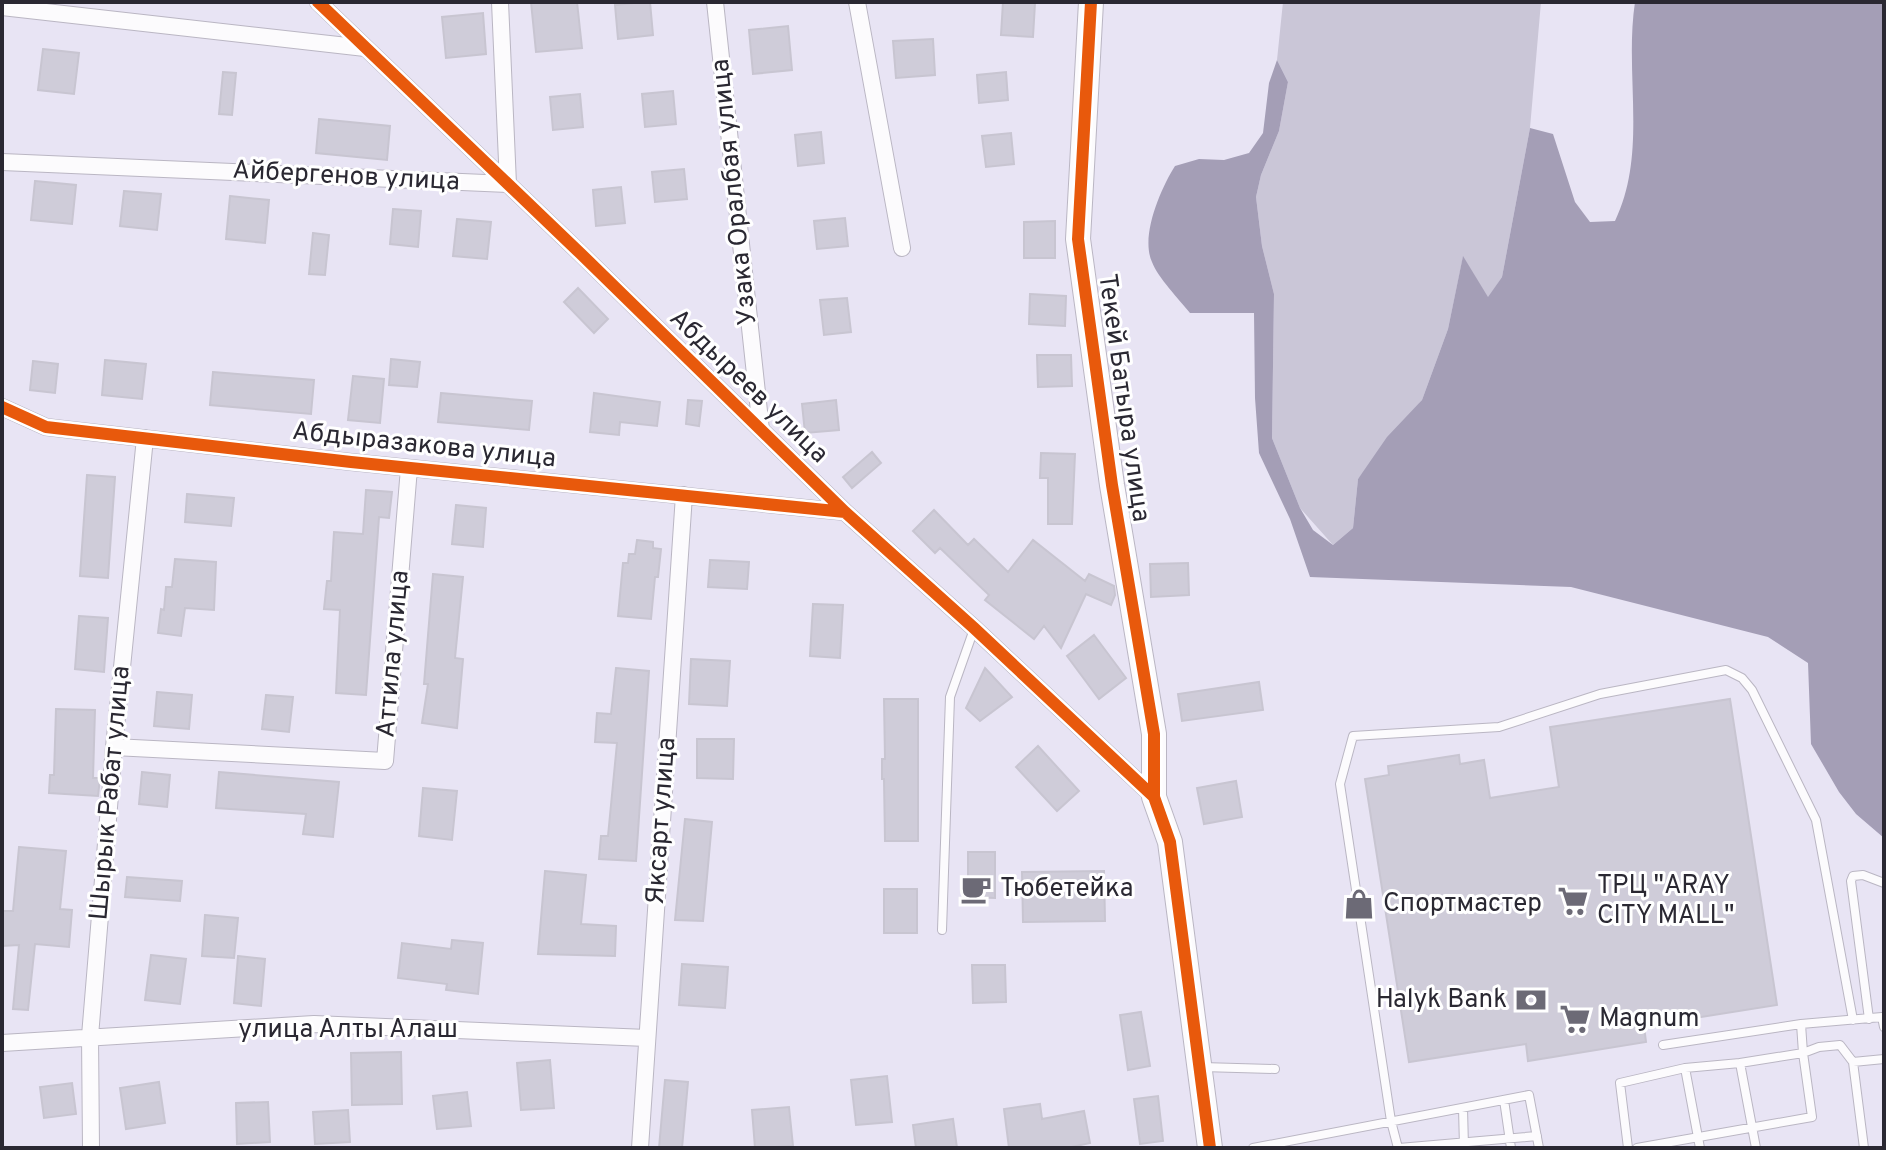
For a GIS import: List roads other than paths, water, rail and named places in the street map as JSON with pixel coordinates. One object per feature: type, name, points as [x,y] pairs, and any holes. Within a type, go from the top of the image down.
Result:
[{"type":"street","name":"Абдыреев улица","points":[[318,2],[845,512],[1154,797]]},
{"type":"street","points":[[500,2],[508,184]]},
{"type":"street","name":"Узака Оралбая улица","points":[[715,2],[761,430]]},
{"type":"street","points":[[857,2],[902,248]]},
{"type":"street","name":"Текей Батыра улица","points":[[1091,2],[1078,239],[1112,485],[1154,734],[1154,797],[1170,842],[1210,1148]]},
{"type":"street","points":[[2,7],[365,48]]},
{"type":"street","name":"Айбергенов улица","points":[[2,162],[508,184]]},
{"type":"street","name":"Абдыразакова улица","points":[[2,407],[46,427],[845,512]]},
{"type":"street","name":"Шырык Рабат улица","points":[[91,1148],[90,1036],[114,747],[145,438]]},
{"type":"street","name":"Аттила улица","points":[[114,747],[385,761],[409,468]]},
{"type":"street","name":"Яксарт улица","points":[[640,1148],[684,495]]},
{"type":"street","name":"улица Алты Алаш","points":[[2,1043],[314,1024],[647,1038]]},
{"type":"lane","points":[[942,930],[950,697],[974,628]]},
{"type":"lane","points":[[1537,1136],[1510,1143],[1399,1148],[1391,1121],[1340,784],[1353,736],[1499,727],[1600,694],[1726,670],[1742,678],[1766,716],[1816,820],[1853,1020]]},
{"type":"lane","points":[[1869,1019],[1851,881],[1853,876],[1863,875],[1884,883]]},
{"type":"lane","points":[[1663,1045],[1801,1024],[1883,1020]]},
{"type":"lane","points":[[1637,1148],[1812,1117],[1801,1024]]},
{"type":"lane","points":[[1628,1148],[1620,1083],[1685,1068],[1740,1063],[1840,1045],[1853,1062],[1864,1148]]},
{"type":"lane","points":[[1853,1062],[1884,1059]]},
{"type":"lane","points":[[1740,1063],[1756,1148]]},
{"type":"lane","points":[[1201,1067],[1275,1069]]},
{"type":"lane","points":[[1685,1068],[1700,1148]]},
{"type":"lane","points":[[1253,1148],[1529,1095],[1539,1148]]},
{"type":"lane","points":[[1504,1100],[1510,1143]]},
{"type":"lane","points":[[1463,1108],[1463,1145]]},
{"type":"place","name":"Тюбетейка","points":[[976,889]]},
{"type":"place","name":"ТРЦ \"ARAY CITY MALL\"","points":[[1573,901]]},
{"type":"place","name":"Спортмастер","points":[[1359,904]]},
{"type":"place","name":"Halyk Bank","points":[[1531,1000]]},
{"type":"place","name":"Magnum","points":[[1575,1019]]}]
